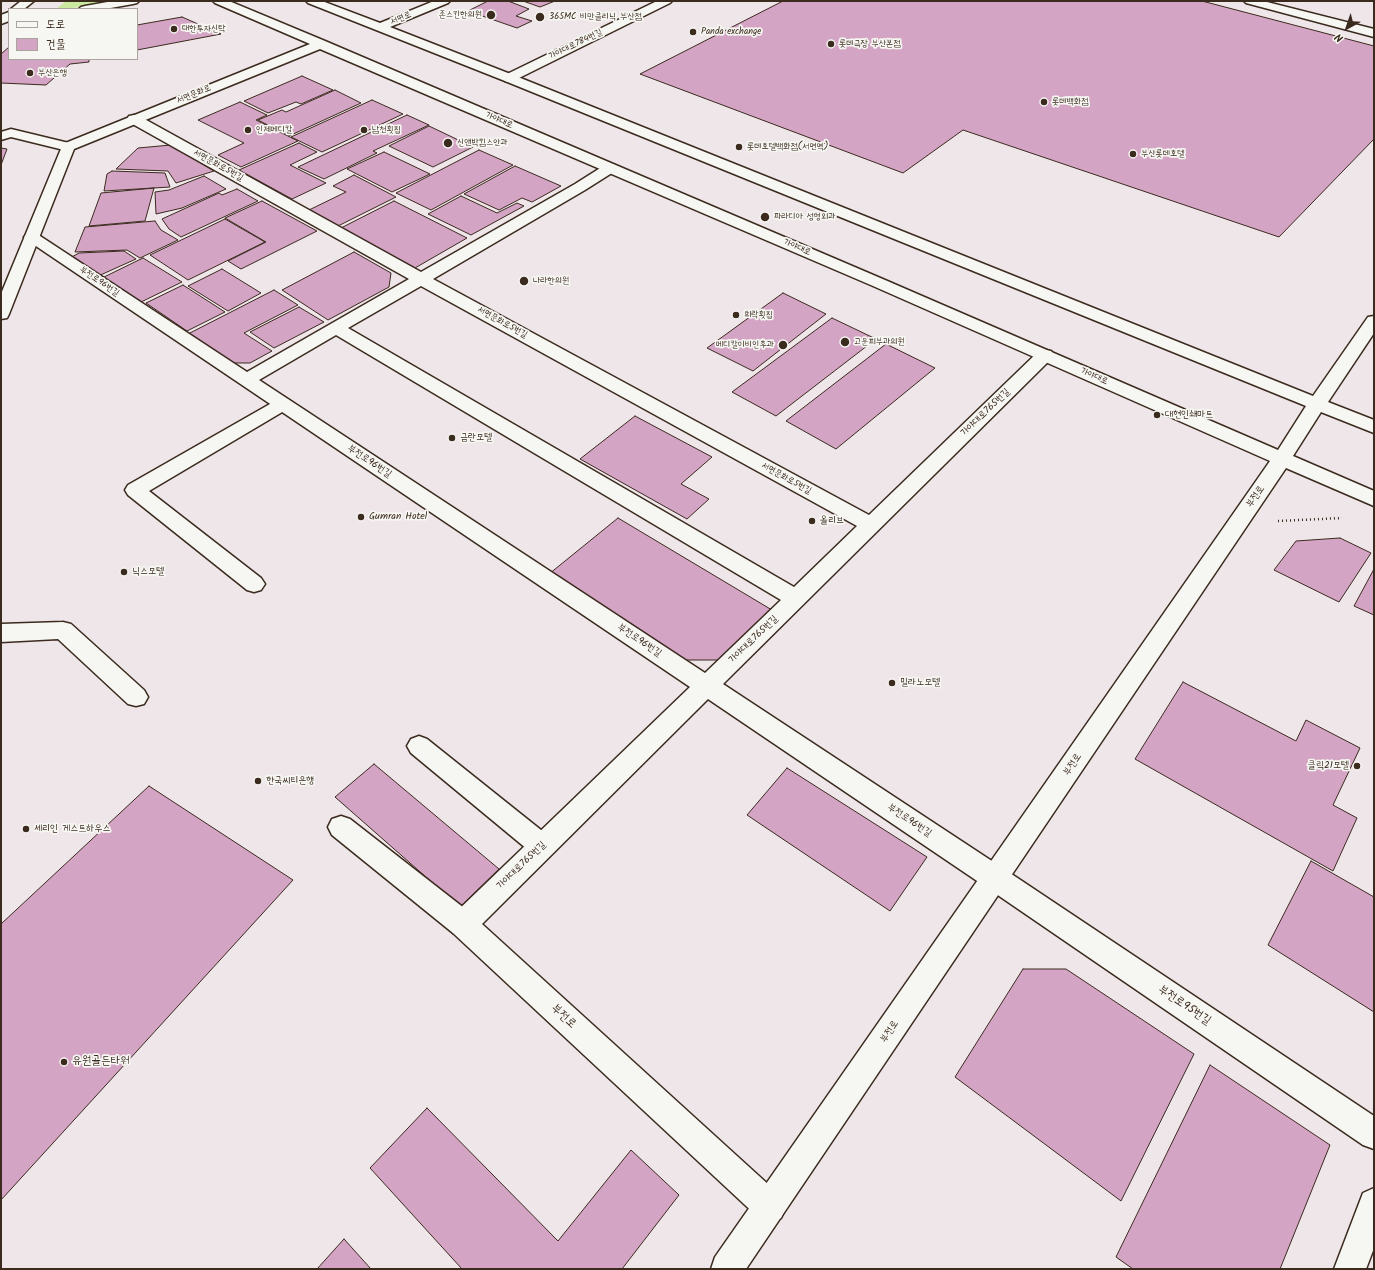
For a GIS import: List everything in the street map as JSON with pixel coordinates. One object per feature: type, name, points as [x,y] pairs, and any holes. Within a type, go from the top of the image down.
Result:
[{"type":"street","points":[[18,8],[28,1]]},
{"type":"street","points":[[91,8],[133,1]]},
{"type":"street","name":"가야대로","points":[[219,1],[1045,355],[1374,499]]},
{"type":"street","points":[[312,1],[509,78],[1374,427]]},
{"type":"street","name":"서면로","points":[[381,27],[444,1]]},
{"type":"street","name":"가야대로784번길","points":[[509,78],[666,1]]},
{"type":"street","points":[[1250,1],[1374,33]]},
{"type":"street","points":[[1290,11],[1300,2]]},
{"type":"street","name":"서면문화로","points":[[68,146],[321,44]]},
{"type":"street","name":"서면문화로5번길","points":[[134,119],[421,279],[871,525]]},
{"type":"street","points":[[1,136],[11,133],[68,146],[32,237],[7,286],[1,314]]},
{"type":"street","points":[[246,380],[610,168]]},
{"type":"street","name":"부전로96번길","points":[[32,237],[995,878]]},
{"type":"street","name":"부전로","points":[[727,1269],[1282,459],[1317,404],[1374,321]]},
{"type":"street","points":[[335,328],[796,598]]},
{"type":"street","name":"가야대로765번길","points":[[463,924],[1045,355]]},
{"type":"street","points":[[254,584],[135,490],[283,404]]},
{"type":"street","points":[[1,633],[63,630],[136,697]]},
{"type":"street","points":[[419,746],[542,846]]},
{"type":"street","name":"부전로","points":[[341,827],[463,924],[770,1207]]},
{"type":"street","name":"부전로95번길","points":[[995,878],[1374,1134]]},
{"type":"street","points":[[1350,1269],[1374,1204]]},
{"type":"path","points":[[1277,521],[1343,518]]},
{"type":"green space","points":[[66,1],[118,1],[72,8],[57,8]]},
{"type":"building","points":[[488,1],[508,1],[529,9],[516,16],[532,21],[517,28],[468,11]]},
{"type":"building","points":[[523,1],[555,1],[540,7]]},
{"type":"building","name":"롯데백화점","points":[[783,1],[1202,1],[1374,46],[1374,139],[1279,237],[963,130],[903,173],[640,74]]},
{"type":"building","name":"대한투자신탁","points":[[182,17],[221,34],[138,50],[138,25]]},
{"type":"building","name":"부산은행","points":[[8,48],[8,60],[89,60],[89,62],[70,64],[46,85],[1,83],[1,54]]},
{"type":"building","points":[[302,76],[333,90],[301,104],[296,102],[268,113],[244,101]]},
{"type":"building","points":[[335,90],[361,103],[289,136],[258,120],[282,110],[286,112]]},
{"type":"building","points":[[372,100],[403,114],[322,152],[291,137]]},
{"type":"building","name":"인제메디칼","points":[[240,102],[267,115],[256,120],[298,141],[241,167],[218,155],[244,143],[198,120]]},
{"type":"building","points":[[407,115],[429,125],[373,151],[377,153],[324,179],[298,167]]},
{"type":"building","points":[[429,126],[473,147],[433,167],[389,146]]},
{"type":"building","points":[[299,143],[317,152],[290,165],[326,183],[292,199],[239,170]]},
{"type":"building","points":[[171,145],[214,171],[176,183],[168,171],[116,169],[138,148]]},
{"type":"building","points":[[1,148],[7,149],[1,165]]},
{"type":"building","points":[[479,150],[513,165],[431,210],[396,193]]},
{"type":"building","points":[[384,152],[430,174],[392,192],[347,169]]},
{"type":"building","points":[[515,166],[561,186],[532,202],[522,198],[499,210],[464,194]]},
{"type":"building","points":[[112,171],[165,173],[170,187],[104,191],[107,174]]},
{"type":"building","points":[[354,175],[396,197],[338,226],[309,210],[346,192],[333,186]]},
{"type":"building","points":[[204,176],[226,189],[182,208],[156,214],[155,192],[169,190]]},
{"type":"building","points":[[154,188],[145,221],[89,226],[101,193]]},
{"type":"building","points":[[237,189],[258,201],[181,237],[169,229],[162,219],[219,193],[222,195]]},
{"type":"building","points":[[461,196],[497,213],[517,203],[524,206],[471,235],[428,214]]},
{"type":"building","points":[[262,201],[317,231],[241,269],[228,261],[266,242],[225,218]]},
{"type":"building","points":[[394,201],[467,238],[415,268],[341,228]]},
{"type":"building","points":[[225,219],[265,242],[188,280],[150,255]]},
{"type":"building","points":[[155,221],[161,230],[178,240],[140,258],[127,250],[75,252],[85,227]]},
{"type":"building","points":[[124,251],[136,259],[96,277],[70,258],[79,253]]},
{"type":"building","points":[[354,252],[391,273],[389,287],[328,320],[282,290]]},
{"type":"building","points":[[143,258],[182,282],[139,303],[102,278]]},
{"type":"building","points":[[222,269],[261,293],[228,311],[188,286]]},
{"type":"building","points":[[183,285],[225,312],[187,331],[146,303]]},
{"type":"building","points":[[274,290],[298,305],[244,333],[272,351],[250,363],[231,363],[188,334]]},
{"type":"building","points":[[783,293],[826,314],[753,371],[707,348]]},
{"type":"building","points":[[299,307],[324,322],[274,348],[250,332]]},
{"type":"building","points":[[832,318],[876,339],[776,416],[732,392]]},
{"type":"building","points":[[886,344],[935,368],[836,449],[786,421]]},
{"type":"building","points":[[635,416],[712,457],[681,484],[709,499],[687,519],[580,459]]},
{"type":"building","points":[[618,518],[772,610],[722,660],[681,660],[549,574]]},
{"type":"building","points":[[1340,538],[1371,553],[1339,602],[1274,570],[1296,541]]},
{"type":"building","points":[[1374,569],[1374,615],[1354,606]]},
{"type":"building","points":[[1183,682],[1296,741],[1306,720],[1360,748],[1333,805],[1357,818],[1333,871],[1135,759]]},
{"type":"building","points":[[374,764],[499,869],[460,907],[335,797]]},
{"type":"building","points":[[787,768],[927,857],[890,911],[747,815]]},
{"type":"building","name":"유원골든타워","points":[[149,786],[293,880],[1,1200],[1,924]]},
{"type":"building","points":[[1311,861],[1374,897],[1374,1012],[1268,945]]},
{"type":"building","points":[[1023,969],[1066,969],[1194,1054],[1121,1201],[955,1077]]},
{"type":"building","points":[[1210,1065],[1330,1145],[1280,1269],[1133,1269],[1116,1257]]},
{"type":"building","points":[[427,1108],[558,1241],[631,1150],[679,1195],[622,1269],[462,1269],[370,1168]]},
{"type":"building","points":[[344,1239],[371,1269],[317,1269]]},
{"type":"place","name":"존스킨한의원","points":[[491,15]]},
{"type":"place","name":"365MC 비만클리닉 부산점","points":[[540,17]]},
{"type":"place","name":"대한투자신탁","points":[[174,29]]},
{"type":"place","name":"Panda exchange","points":[[693,32]]},
{"type":"place","name":"롯데극장 부산본점","points":[[831,44]]},
{"type":"place","name":"부산은행","points":[[30,73]]},
{"type":"place","name":"롯데백화점","points":[[1044,102]]},
{"type":"place","name":"인제메디칼","points":[[248,130]]},
{"type":"place","name":"남천횟집","points":[[364,130]]},
{"type":"place","name":"신앤박킴스안과","points":[[448,143]]},
{"type":"place","name":"롯데호텔백화점(서면역)","points":[[739,147]]},
{"type":"place","name":"부산롯데호텔","points":[[1133,154]]},
{"type":"place","name":"파라디아 성형외과","points":[[765,217]]},
{"type":"place","name":"나라한의원","points":[[524,281]]},
{"type":"place","name":"희락횟집","points":[[736,315]]},
{"type":"place","name":"고운피부과의원","points":[[845,342]]},
{"type":"place","name":"메디칼이비인후과","points":[[783,345]]},
{"type":"place","name":"대현인쇄마트","points":[[1157,415]]},
{"type":"place","name":"금란모텔","points":[[452,438]]},
{"type":"place","name":"Gumran Hotel","points":[[361,517]]},
{"type":"place","name":"올리브","points":[[812,521]]},
{"type":"place","name":"닉스모텔","points":[[124,572]]},
{"type":"place","name":"밀라노모텔","points":[[892,683]]},
{"type":"place","name":"클릭21모텔","points":[[1357,766]]},
{"type":"place","name":"한국씨티은행","points":[[258,781]]},
{"type":"place","name":"세리인 게스트하우스","points":[[26,829]]},
{"type":"place","name":"유원골든타워","points":[[64,1062]]}]
